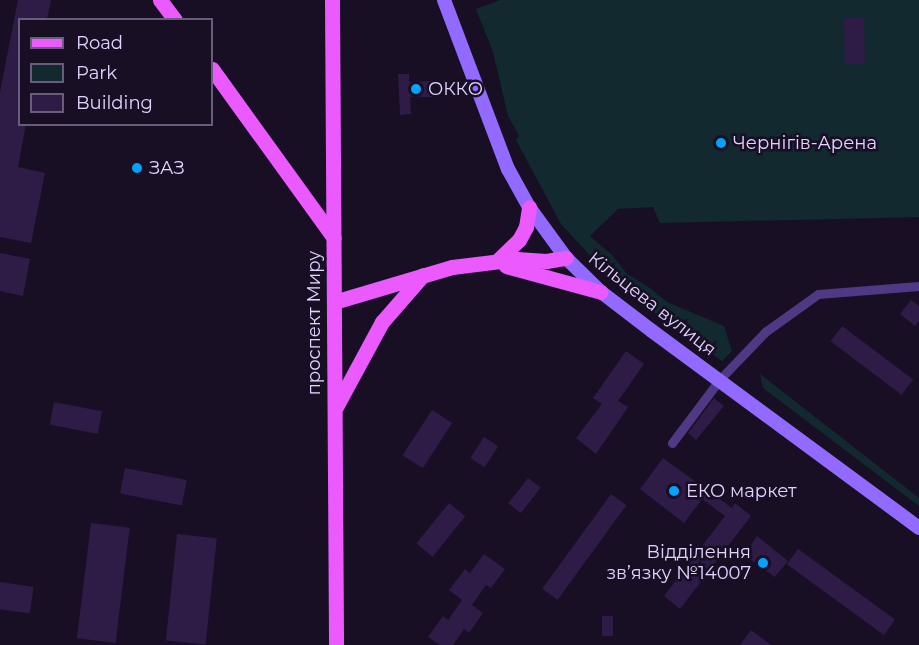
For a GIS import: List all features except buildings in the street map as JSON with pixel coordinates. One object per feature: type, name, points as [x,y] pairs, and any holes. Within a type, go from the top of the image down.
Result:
[{"type":"main road","points":[[160,0],[174,18]]},
{"type":"main road","name":"проспект Миру","points":[[332,0],[336,645]]},
{"type":"main road","name":"Кільцева вулиця","points":[[444,0],[508,169],[529,207],[566,258],[601,292],[919,528]]},
{"type":"main road","points":[[213,70],[334,238]]},
{"type":"main road","points":[[495,263],[519,240],[526,227],[529,207]]},
{"type":"main road","points":[[334,302],[425,273],[517,259],[546,261],[566,258]]},
{"type":"main road","points":[[495,263],[548,275],[601,292]]},
{"type":"main road","points":[[334,411],[382,322],[425,273]]},
{"type":"street","points":[[672,443],[720,379],[765,332],[818,294],[919,286]]},
{"type":"green space","name":"Чернігів-Арена","points":[[500,0],[919,0],[919,217],[660,223],[653,207],[618,209],[590,236],[612,255],[627,274],[667,302],[724,326],[732,351],[722,361],[619,287],[561,224],[516,140],[519,136],[508,116],[493,52],[476,9]]},
{"type":"green space","points":[[760,374],[919,498],[919,506],[763,388]]},
{"type":"place","name":"ОККО","points":[[416,89]]},
{"type":"place","name":"Чернігів-Арена","points":[[721,143]]},
{"type":"place","name":"ЗАЗ","points":[[137,168]]},
{"type":"place","name":"ЕКО маркет","points":[[674,491]]},
{"type":"place","name":"Відділення зв’язку №14007","points":[[763,563]]}]
